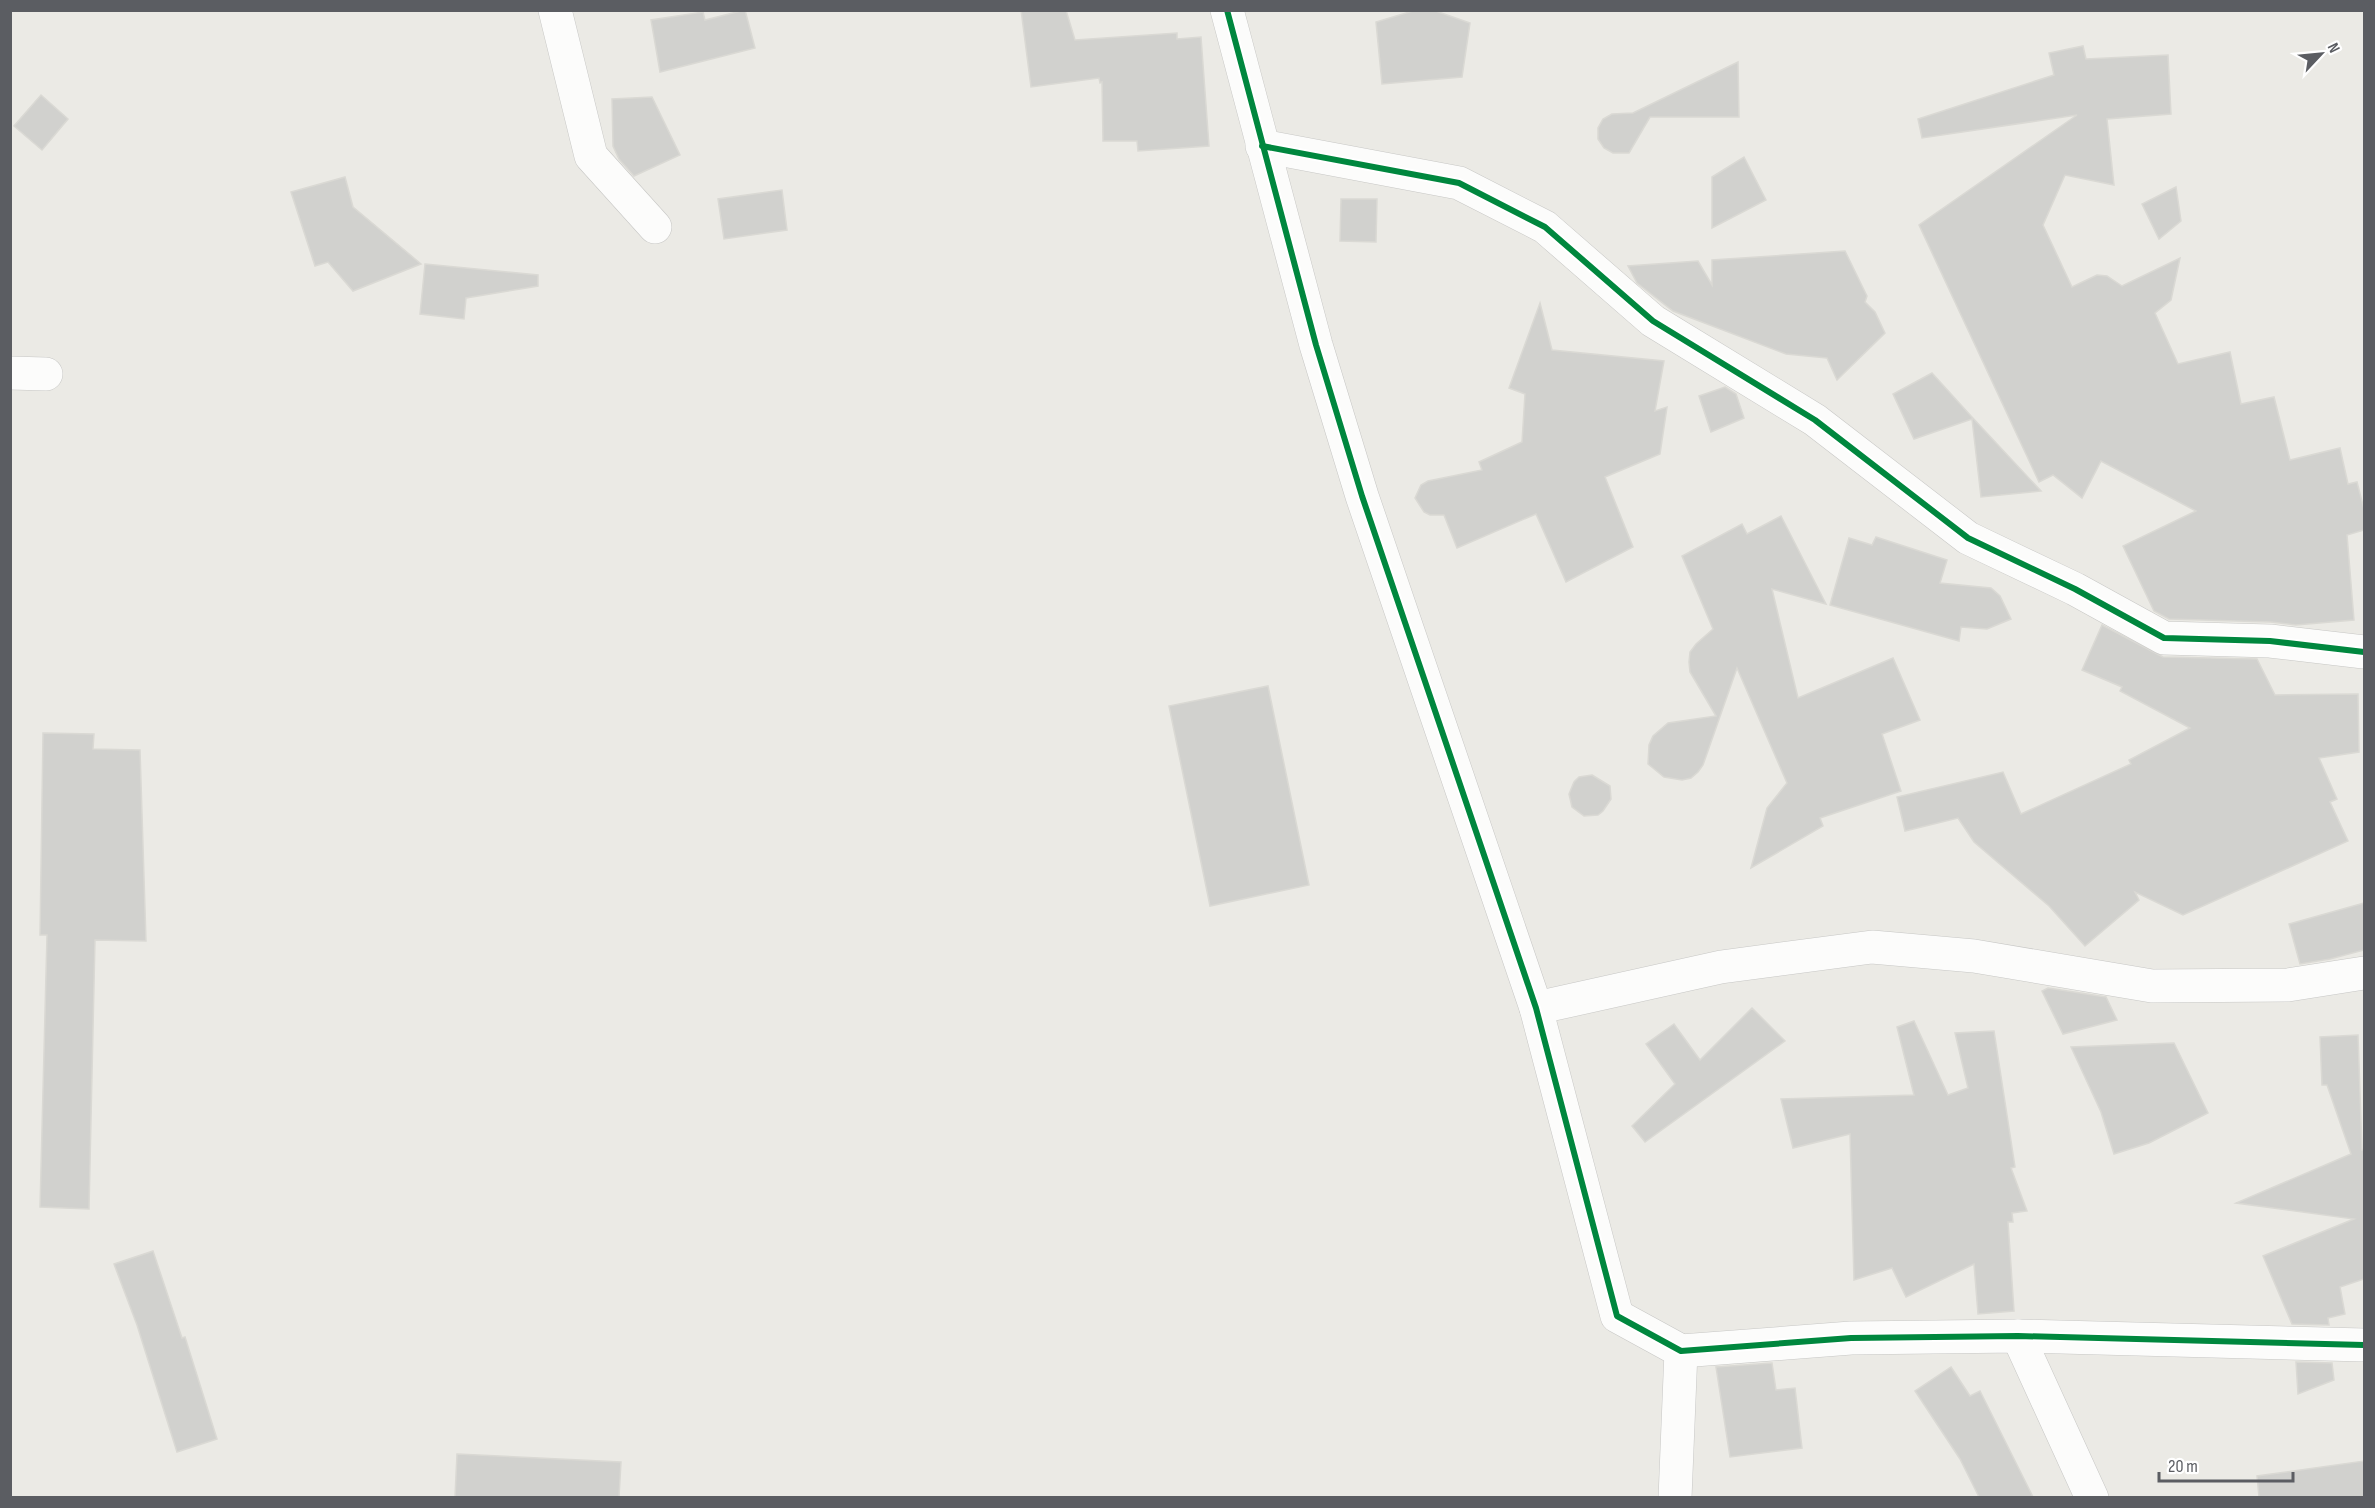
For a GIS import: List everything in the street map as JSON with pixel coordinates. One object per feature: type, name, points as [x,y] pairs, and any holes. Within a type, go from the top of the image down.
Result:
[{"type":"street","points":[[555,10],[591,156],[655,227]]},
{"type":"street","points":[[1227,10],[1316,345],[1362,496],[1536,1008],[1617,1316],[1681,1351],[1851,1338],[2018,1336],[2364,1345]]},
{"type":"street","points":[[1262,146],[1459,183],[1545,227],[1653,321],[1815,420],[1968,538],[2075,590],[2164,638],[2270,641],[2364,651]]},
{"type":"street","points":[[10,373],[46,374]]},
{"type":"street","points":[[1536,1008],[1720,967],[1872,947],[1974,956],[2152,986],[2288,985],[2364,973]]},
{"type":"street","points":[[2018,1336],[2092,1497]]},
{"type":"street","points":[[1675,1497],[1681,1351]]},
{"type":"building","points":[[745,10],[755,48],[660,72],[651,20],[703,12],[705,20]]},
{"type":"building","points":[[1021,10],[1066,10],[1075,40],[1177,33],[1177,39],[1201,37],[1209,146],[1138,151],[1137,141],[1103,141],[1102,82],[1100,83],[1099,78],[1031,87]]},
{"type":"building","points":[[1416,10],[1433,10],[1470,23],[1462,77],[1382,84],[1376,22]]},
{"type":"building","points":[[2083,46],[2086,59],[2168,55],[2171,114],[2107,119],[2114,185],[2065,175],[2043,225],[2072,287],[2097,275],[2107,276],[2122,286],[2180,258],[2171,300],[2155,313],[2178,364],[2230,352],[2241,404],[2274,397],[2290,460],[2340,448],[2348,484],[2357,482],[2364,509],[2364,530],[2347,535],[2354,620],[2296,625],[2271,622],[2169,619],[2154,611],[2123,546],[2196,511],[2101,461],[2082,498],[2053,475],[2039,482],[1919,225],[2077,115],[1922,138],[1918,119],[2054,75],[2049,53]]},
{"type":"building","points":[[1738,62],[1739,117],[1650,117],[1629,153],[1613,153],[1604,148],[1598,139],[1598,128],[1603,119],[1612,114],[1633,113]]},
{"type":"building","points":[[41,95],[68,119],[42,150],[14,126]]},
{"type":"building","points":[[652,97],[680,155],[634,176],[619,159],[613,146],[612,99]]},
{"type":"building","points":[[1744,157],[1766,200],[1712,228],[1712,177]]},
{"type":"building","points":[[345,177],[353,207],[421,264],[353,291],[328,262],[315,266],[291,192]]},
{"type":"building","points":[[2176,187],[2181,221],[2159,239],[2142,204]]},
{"type":"building","points":[[782,190],[787,230],[724,239],[718,199]]},
{"type":"building","points":[[1341,199],[1377,199],[1376,242],[1340,241]]},
{"type":"building","points":[[1845,251],[1867,296],[1865,302],[1875,312],[1885,333],[1837,380],[1827,358],[1786,354],[1673,311],[1637,283],[1628,266],[1698,261],[1712,285],[1712,260]]},
{"type":"building","points":[[425,264],[538,275],[538,286],[466,298],[464,319],[420,314]]},
{"type":"building","points":[[1540,303],[1552,350],[1664,361],[1655,411],[1667,407],[1660,454],[1605,477],[1633,547],[1566,582],[1536,514],[1457,548],[1444,515],[1430,515],[1424,512],[1415,498],[1421,485],[1428,481],[1482,470],[1479,462],[1522,442],[1525,394],[1509,388]]},
{"type":"building","points":[[1932,373],[2041,491],[1981,497],[1972,419],[1914,439],[1893,394]]},
{"type":"building","points":[[1725,387],[1736,394],[1744,418],[1711,432],[1699,396]]},
{"type":"building","points":[[1781,516],[1826,604],[1772,589],[1798,698],[1893,658],[1920,720],[1882,734],[1901,791],[1820,818],[1823,826],[1751,868],[1767,808],[1787,783],[1737,668],[1703,765],[1698,772],[1691,778],[1682,780],[1664,777],[1648,764],[1649,745],[1653,736],[1668,723],[1716,716],[1690,672],[1690,652],[1713,629],[1682,556],[1742,524],[1747,534]]},
{"type":"building","points":[[1876,537],[1947,560],[1940,583],[1991,588],[2000,596],[2011,619],[1987,629],[1961,627],[1959,641],[1830,605],[1849,538],[1872,545]]},
{"type":"building","points":[[2102,625],[2163,657],[2257,659],[2275,695],[2358,694],[2359,752],[2319,758],[2337,799],[2330,802],[2348,841],[2183,915],[2135,892],[2139,900],[2085,946],[2049,906],[1974,842],[1958,818],[1905,831],[1897,797],[2003,772],[2021,814],[2131,764],[2129,760],[2190,728],[2120,691],[2122,687],[2082,670]]},
{"type":"building","points":[[1268,686],[1309,885],[1210,906],[1169,706]]},
{"type":"building","points":[[43,733],[94,734],[93,749],[140,750],[146,941],[95,940],[89,1209],[40,1207],[47,935],[40,935]]},
{"type":"building","points":[[1592,775],[1610,786],[1611,799],[1598,815],[1584,816],[1572,807],[1569,794],[1579,777]]},
{"type":"building","points":[[2364,903],[2364,950],[2300,964],[2289,924]]},
{"type":"building","points":[[2048,988],[2106,997],[2117,1020],[2063,1034],[2042,991]]},
{"type":"building","points":[[1752,1008],[1785,1041],[1645,1142],[1632,1126],[1675,1084],[1646,1044],[1674,1024],[1700,1060]]},
{"type":"building","points":[[1914,1021],[1948,1095],[1968,1088],[1955,1033],[1994,1031],[2015,1167],[2011,1168],[2027,1211],[2012,1213],[2013,1222],[2008,1222],[2014,1311],[1978,1314],[1974,1264],[1906,1297],[1892,1268],[1854,1280],[1850,1134],[1793,1148],[1781,1099],[1914,1095],[1897,1027]]},
{"type":"building","points":[[2358,1035],[2362,1150],[2364,1149],[2364,1279],[2340,1287],[2345,1314],[2328,1318],[2329,1325],[2292,1324],[2263,1256],[2354,1219],[2236,1203],[2351,1154],[2327,1085],[2322,1085],[2320,1037]]},
{"type":"building","points":[[2174,1043],[2208,1113],[2149,1143],[2114,1154],[2101,1112],[2071,1047]]},
{"type":"building","points":[[153,1251],[182,1338],[185,1337],[217,1439],[177,1452],[137,1325],[114,1264]]},
{"type":"building","points":[[2296,1362],[2332,1363],[2334,1380],[2298,1394]]},
{"type":"building","points":[[1772,1363],[1776,1390],[1795,1388],[1802,1448],[1730,1457],[1716,1367]]},
{"type":"building","points":[[1951,1367],[1970,1396],[1980,1391],[2033,1497],[1979,1497],[1960,1459],[1915,1391]]},
{"type":"building","points":[[457,1454],[621,1462],[619,1497],[455,1497]]},
{"type":"building","points":[[2364,1461],[2364,1497],[2259,1497],[2257,1476]]},
{"type":"cycle path","points":[[1227,10],[1316,345],[1362,496],[1536,1008],[1617,1316],[1681,1351],[1851,1338],[2018,1336],[2364,1345]]},
{"type":"cycle path","points":[[1262,146],[1459,183],[1545,227],[1653,321],[1815,420],[1968,538],[2075,589],[2164,638],[2270,641],[2364,652]]}]
